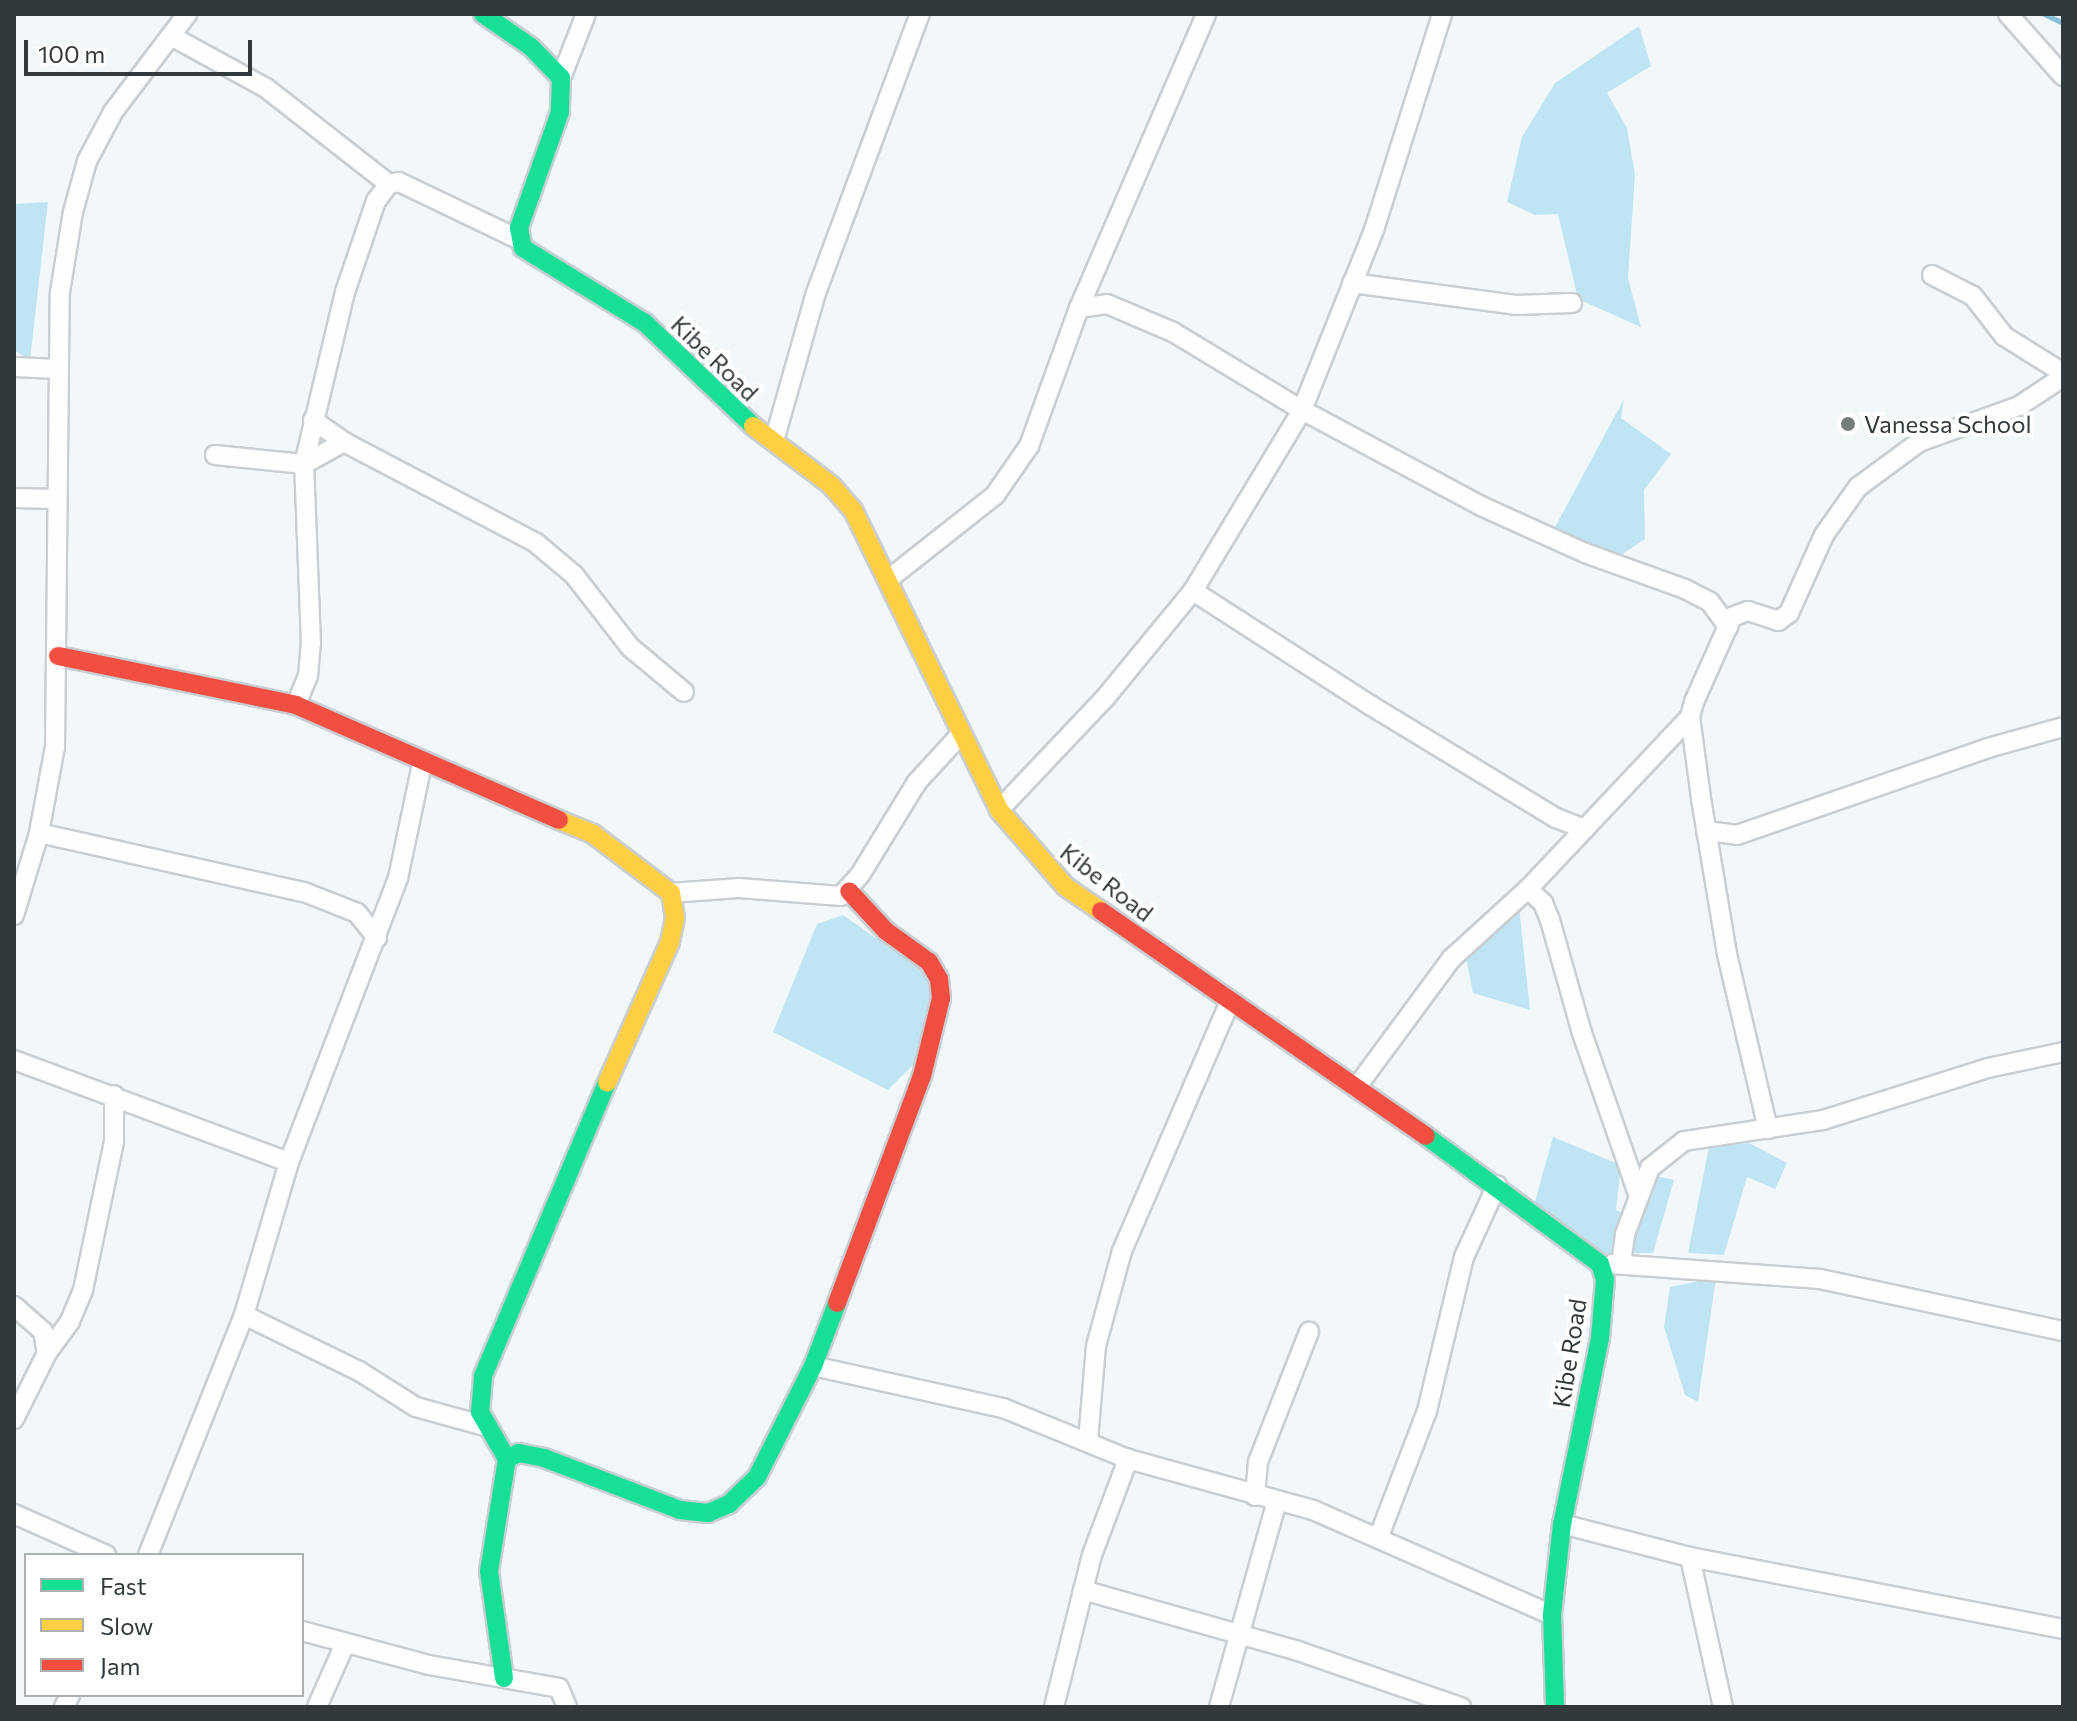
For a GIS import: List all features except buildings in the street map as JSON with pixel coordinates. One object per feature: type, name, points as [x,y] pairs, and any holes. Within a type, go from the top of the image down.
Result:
[{"type":"street","points":[[14,915],[39,833],[55,747],[60,292],[87,161],[113,112],[187,14]]},
{"type":"street","points":[[483,14],[531,47],[561,78]]},
{"type":"street","points":[[171,36],[266,88],[389,184],[412,186],[520,240],[522,216],[560,112],[561,78],[586,14]]},
{"type":"street","points":[[774,441],[816,293],[920,14]]},
{"type":"street","points":[[890,578],[974,515],[1013,473],[1039,426],[1079,308],[1206,14]]},
{"type":"street","points":[[999,810],[1105,698],[1193,591],[1302,410],[1374,230],[1442,14]]},
{"type":"street","points":[[2008,14],[2063,76]]},
{"type":"street","points":[[296,705],[308,676],[312,625],[304,464],[361,237],[376,201],[389,184]]},
{"type":"street","name":"Kibe Road","points":[[520,240],[530,256],[645,323],[745,420],[774,441],[853,510],[890,578],[999,810],[1027,848],[1066,887],[1497,1185],[1600,1264],[1605,1279],[1600,1338],[1562,1524],[1552,1615],[1555,1707]]},
{"type":"street","points":[[1356,1088],[1451,959],[1528,889],[1690,717],[1728,627],[1741,611],[1769,621],[1785,618],[1824,535],[1858,487],[1884,465],[1938,434],[2019,406],[2063,375],[2004,336],[1973,296],[1932,275]]},
{"type":"street","points":[[1093,277],[1107,304]]},
{"type":"street","points":[[1352,283],[1516,305],[1572,303]]},
{"type":"street","points":[[1079,308],[1107,304],[1173,332],[1302,410],[1531,530],[1685,589],[1710,602],[1728,627]]},
{"type":"street","points":[[14,367],[58,369]]},
{"type":"street","points":[[313,420],[344,442],[548,552],[630,647],[684,692]]},
{"type":"street","points":[[215,455],[304,464],[344,442]]},
{"type":"street","points":[[14,498],[56,499]]},
{"type":"street","points":[[1193,591],[1556,818],[1585,829]]},
{"type":"street","points":[[58,656],[296,705],[422,764],[593,834],[671,893],[739,888],[830,898],[849,891],[917,782],[961,734]]},
{"type":"street","points":[[308,676],[318,715]]},
{"type":"street","points":[[1690,717],[1727,954],[1768,1129]]},
{"type":"street","points":[[1706,831],[1737,835],[1988,748],[2063,727]]},
{"type":"street","points":[[1667,743],[1696,757]]},
{"type":"street","points":[[149,1553],[244,1315],[289,1162],[377,938],[405,854],[422,764]]},
{"type":"street","points":[[1556,818],[1559,856]]},
{"type":"street","points":[[39,833],[304,892],[357,913],[377,938]]},
{"type":"street","points":[[1528,889],[1543,903],[1550,920],[1582,1033],[1638,1194]]},
{"type":"street","points":[[507,1459],[519,1453],[544,1458],[680,1510],[708,1513],[729,1504],[757,1477],[813,1366],[922,1076],[941,998],[939,979],[929,962],[866,913],[849,891]]},
{"type":"street","points":[[504,1678],[489,1571],[507,1459],[488,1427],[478,1398],[483,1376],[535,1244],[670,942],[675,918],[671,893]]},
{"type":"street","points":[[1088,1441],[1096,1346],[1122,1251],[1230,1001]]},
{"type":"street","points":[[1621,1264],[1638,1194],[1650,1168],[1684,1141],[1823,1120],[1988,1068],[2063,1052]]},
{"type":"street","points":[[14,1060],[289,1162]]},
{"type":"street","points":[[14,1419],[47,1353],[70,1321],[83,1290],[114,1141],[114,1095]]},
{"type":"street","points":[[1379,1536],[1427,1411],[1464,1257],[1497,1185]]},
{"type":"street","points":[[1600,1264],[1820,1279],[2063,1331]]},
{"type":"street","points":[[14,1306],[43,1331],[47,1353]]},
{"type":"street","points":[[244,1315],[359,1371],[416,1407],[488,1427]]},
{"type":"street","points":[[1246,1494],[1309,1332]]},
{"type":"street","points":[[813,1366],[957,1396],[1088,1441],[1128,1459],[1277,1501],[1379,1536],[1552,1615]]},
{"type":"street","points":[[1054,1707],[1083,1590],[1128,1459]]},
{"type":"street","points":[[1219,1707],[1277,1501]]},
{"type":"street","points":[[14,1514],[102,1553]]},
{"type":"street","points":[[1562,1524],[1690,1557],[2063,1629]]},
{"type":"street","points":[[1690,1557],[1723,1707]]},
{"type":"street","points":[[1083,1590],[1241,1636],[1461,1707]]},
{"type":"street","points":[[304,1632],[344,1646],[559,1688],[567,1707]]},
{"type":"street","points":[[317,1707],[344,1646]]},
{"type":"shaded area","points":[[1639,26],[1651,66],[1607,93],[1627,128],[1635,175],[1628,278],[1641,327],[1578,299],[1558,214],[1535,215],[1507,202],[1522,137],[1555,83]]},
{"type":"shaded area","points":[[48,202],[30,360],[14,350],[14,204]]},
{"type":"shaded area","points":[[1624,399],[1621,418],[1671,454],[1644,490],[1645,539],[1618,557],[1554,529]]},
{"type":"shaded area","points":[[1519,906],[1530,1010],[1473,993],[1465,953]]},
{"type":"shaded area","points":[[843,915],[935,980],[917,1061],[888,1090],[773,1032],[817,924]]},
{"type":"shaded area","points":[[1553,1137],[1621,1165],[1616,1210],[1638,1219],[1652,1175],[1674,1180],[1653,1253],[1600,1253],[1532,1212]]},
{"type":"shaded area","points":[[1749,1143],[1787,1163],[1775,1189],[1747,1177],[1724,1255],[1688,1253],[1709,1147]]},
{"type":"shaded area","points":[[1716,1278],[1698,1402],[1685,1395],[1664,1327],[1670,1287]]},
{"type":"waterway","points":[[2044,14],[2063,23]]},
{"type":"traffic: fast","points":[[483,14],[531,47],[561,78],[560,112],[519,228],[523,248],[645,323],[753,426]]},
{"type":"traffic: fast","points":[[507,1459],[480,1412],[483,1376],[607,1083]]},
{"type":"traffic: fast","points":[[1426,1136],[1600,1264],[1605,1279],[1600,1338],[1562,1524],[1552,1615],[1555,1707]]},
{"type":"traffic: fast","points":[[504,1678],[489,1571],[507,1459],[519,1453],[544,1458],[680,1510],[708,1513],[729,1504],[757,1477],[813,1366],[837,1303]]},
{"type":"traffic: slow","points":[[753,426],[831,485],[853,510],[999,810],[1066,887],[1101,911]]},
{"type":"traffic: slow","points":[[559,820],[593,834],[671,893],[675,918],[670,942],[607,1083]]},
{"type":"traffic: jam","points":[[58,656],[296,705],[559,820]]},
{"type":"traffic: jam","points":[[837,1303],[922,1076],[941,998],[939,979],[929,962],[886,931],[849,891]]},
{"type":"traffic: jam","points":[[1101,911],[1426,1136]]},
{"type":"place","name":"Vanessa School","points":[[1848,424]]}]
